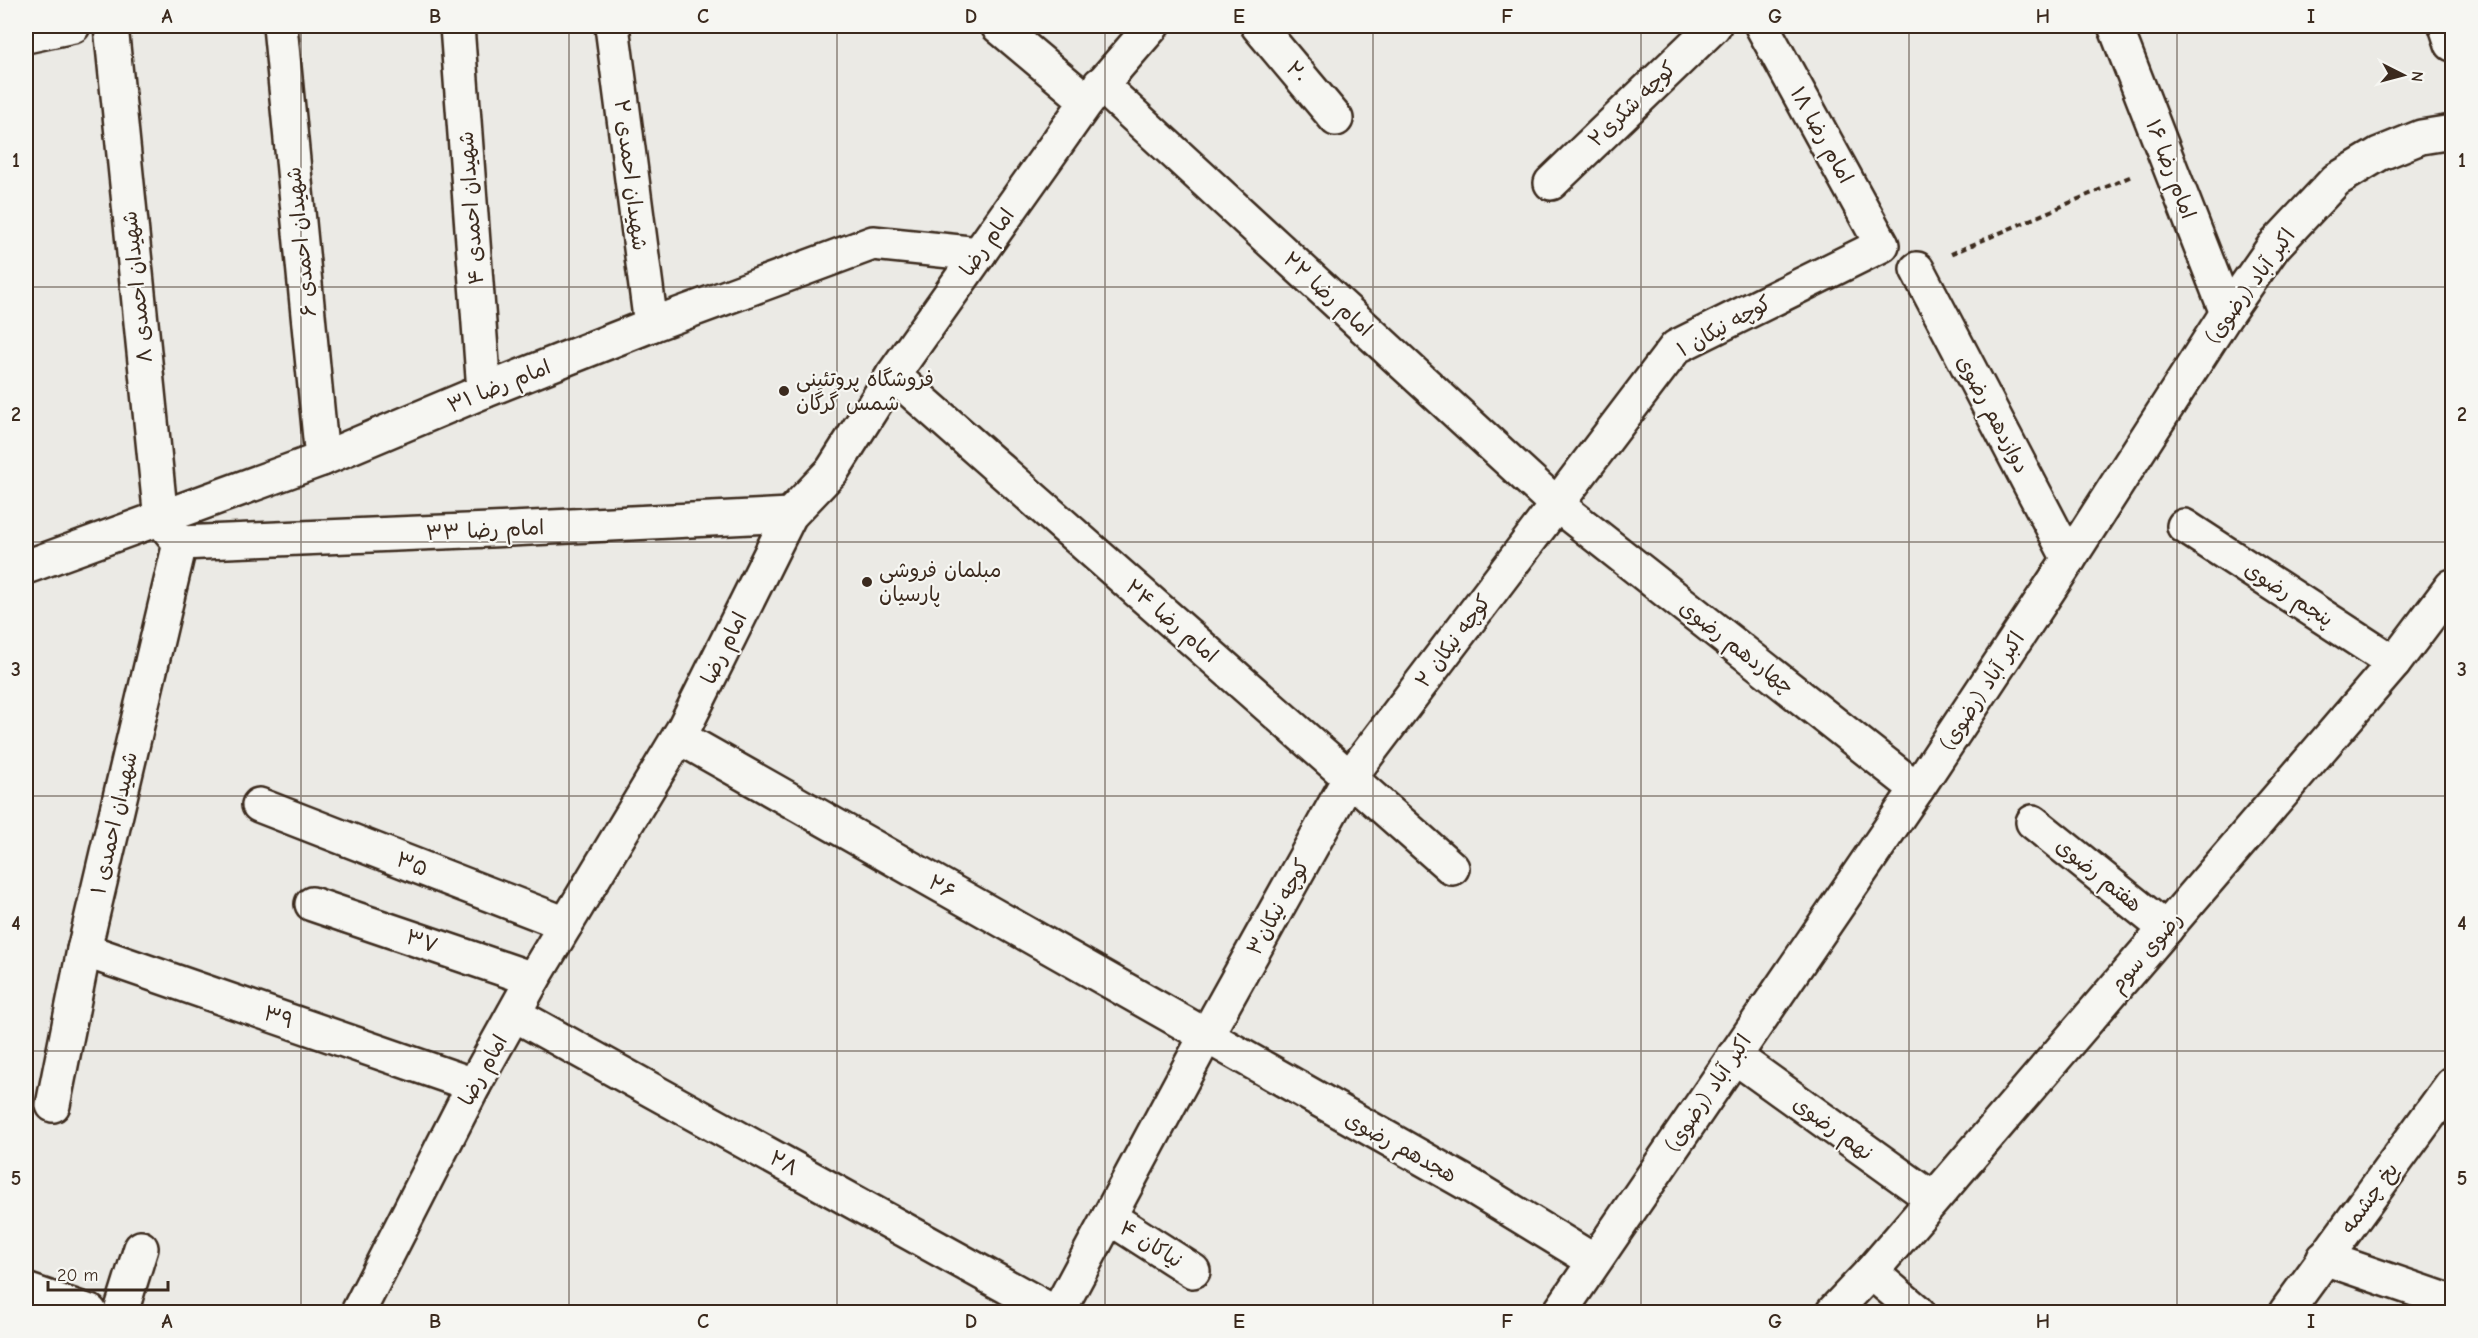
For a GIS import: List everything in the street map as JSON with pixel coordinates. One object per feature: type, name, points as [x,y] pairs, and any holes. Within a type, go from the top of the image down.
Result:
[{"type":"street","points":[[26,36],[74,26]]},
{"type":"street","name":"۸ شهیدان احمدی","points":[[111,26],[170,531]]},
{"type":"street","name":"۶ شهیدان احمدی","points":[[280,26],[322,459]]},
{"type":"street","name":"۴ شهیدان احمدی","points":[[457,26],[484,391]]},
{"type":"street","name":"۲ شهیدان احمدی","points":[[612,26],[651,325]]},
{"type":"street","name":"امام رضا ۲۲","points":[[998,26],[1094,93],[1556,504]]},
{"type":"street","name":"امام رضا","points":[[358,1312],[474,1085],[533,979],[679,737],[790,515],[832,471],[893,375],[1094,93],[1152,26]]},
{"type":"street","name":"۲۰","points":[[1258,26],[1336,119]]},
{"type":"street","name":"کوچه شکری۲","points":[[1551,183],[1714,26]]},
{"type":"street","name":"امام رضا ۱۸","points":[[1762,26],[1882,245]]},
{"type":"street","name":"امام رضا ۱۶","points":[[2115,26],[2227,313]]},
{"type":"street","points":[[2446,26],[2452,44]]},
{"type":"street","name":"اکبر آباد (رضوی)","points":[[1560,1312],[1917,789],[2069,559],[2227,313],[2274,246],[2336,180],[2389,150],[2421,137],[2452,132]]},
{"type":"street","name":"امام رضا ۳۱","points":[[26,567],[170,531],[322,459],[484,391],[651,325],[873,243],[979,254]]},
{"type":"street","name":"کوچه نیکان ۱","points":[[1556,504],[1676,347],[1882,245]]},
{"type":"street","name":"دوازدهم رضوی","points":[[1917,269],[2069,559]]},
{"type":"street","name":"امام رضا ۲۴","points":[[893,375],[1452,868]]},
{"type":"street","name":"کوچه نیکان ۲","points":[[1350,777],[1556,504]]},
{"type":"street","name":"چهاردهم رضوی","points":[[1556,504],[1917,789]]},
{"type":"street","name":"امام رضا ۳۳","points":[[170,531],[490,531],[790,515]]},
{"type":"street","name":"پنجم رضوی","points":[[2184,526],[2394,663]]},
{"type":"street","name":"۱ شهیدان احمدی","points":[[53,1105],[170,531]]},
{"type":"street","name":"رضوی سوم","points":[[1833,1312],[1871,1272],[2394,663],[2452,586]]},
{"type":"street","name":"۲۶","points":[[679,737],[1206,1036]]},
{"type":"street","name":"کوچه نیکان۳","points":[[1059,1312],[1206,1036],[1350,777]]},
{"type":"street","name":"۳۵","points":[[259,805],[566,924]]},
{"type":"street","name":"هفتم رضوی","points":[[2032,822],[2166,929]]},
{"type":"street","name":"۳۷","points":[[312,904],[533,979]]},
{"type":"street","name":"۳۹","points":[[84,950],[474,1085]]},
{"type":"street","name":"۲۸","points":[[514,1014],[1053,1312]]},
{"type":"street","name":"هجدهم رضوی","points":[[1206,1036],[1468,1184],[1594,1261]]},
{"type":"street","name":"نهم رضوی","points":[[1734,1056],[1933,1199]]},
{"type":"street","name":"یخ چشمه","points":[[2286,1312],[2452,1084]]},
{"type":"street","name":"۴ نیاکان","points":[[1109,1217],[1193,1271]]},
{"type":"street","points":[[121,1312],[141,1248]]},
{"type":"street","points":[[2324,1258],[2452,1302]]},
{"type":"street","points":[[1871,1272],[1918,1312]]},
{"type":"street","points":[[26,1290],[90,1312]]},
{"type":"path","points":[[1917,269],[2168,160]]},
{"type":"place","name":"فروشگاه پروتئینی شمس گرگان","points":[[784,391]]},
{"type":"place","name":"مبلمان فروشی پارسیان","points":[[867,582]]}]
